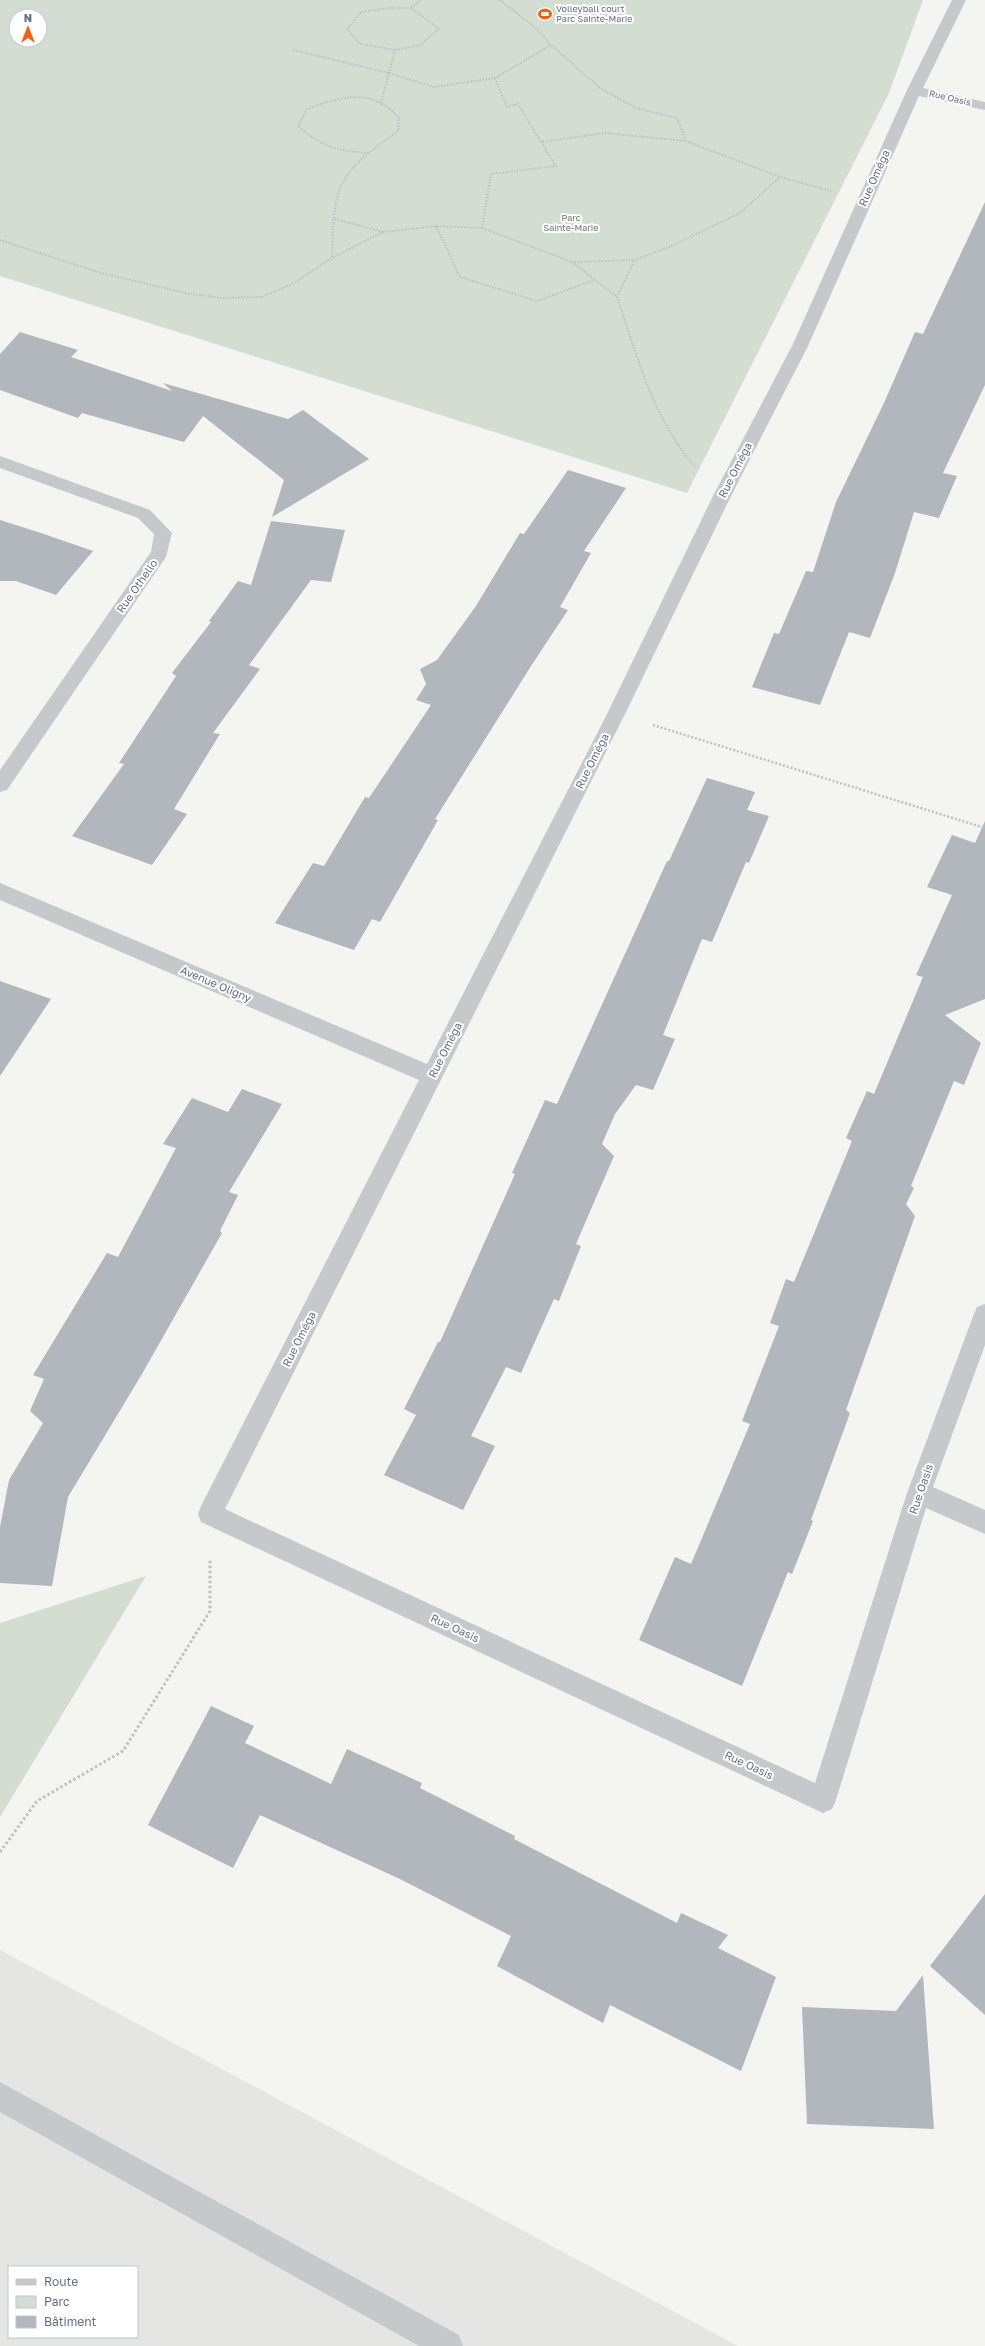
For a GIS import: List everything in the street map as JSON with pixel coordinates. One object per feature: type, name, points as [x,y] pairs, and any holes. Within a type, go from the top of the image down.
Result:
[{"type":"street","name":"Rue Oméga","points":[[210,1514],[616,714],[723,494],[800,346],[914,90],[959,0]]},
{"type":"street","name":"Rue Oasis","points":[[914,90],[985,106]]},
{"type":"street","name":"Rue Othello","points":[[0,462],[144,514],[163,533],[160,553],[0,785]]},
{"type":"street","name":"Avenue Oligny","points":[[0,891],[432,1076]]},
{"type":"street","name":"Rue Oasis","points":[[210,1514],[823,1800],[919,1493],[985,1314]]},
{"type":"street","points":[[919,1493],[985,1522]]},
{"type":"street","points":[[0,2096],[448,2346]]},
{"type":"path","points":[[411,8],[421,0]]},
{"type":"path","points":[[500,0],[536,28],[551,45],[600,88],[636,108],[677,118],[686,141]]},
{"type":"path","points":[[389,8],[411,8],[439,28],[420,45],[395,50],[360,44],[347,29],[361,12],[389,8]]},
{"type":"path","points":[[293,50],[389,73],[434,87],[494,78],[551,45]]},
{"type":"path","points":[[381,103],[395,50]]},
{"type":"path","points":[[482,228],[491,174],[556,166],[518,104],[507,107],[494,78]]},
{"type":"path","points":[[332,258],[335,219],[342,183],[369,153],[398,131],[399,118],[381,103],[357,97],[328,101],[307,109],[298,126],[316,142],[339,151],[369,153]]},
{"type":"path","points":[[541,142],[605,133],[686,141],[780,177],[864,200]]},
{"type":"path","points":[[572,262],[634,260],[667,248],[740,213],[780,177]]},
{"type":"path","points":[[335,219],[383,232]]},
{"type":"path","points":[[436,226],[460,276],[537,301],[594,280]]},
{"type":"path","points":[[0,240],[101,273],[186,293],[222,298],[262,297],[294,282],[332,258],[383,232],[436,226],[482,228],[572,262],[617,297],[664,425],[683,455],[723,494]]},
{"type":"path","points":[[617,297],[634,260]]},
{"type":"path","points":[[616,714],[985,828]]},
{"type":"path","points":[[0,1852],[37,1801],[123,1751],[210,1611],[210,1514]]},
{"type":"shaded area","points":[[0,1950],[738,2346],[0,2346]]},
{"type":"green space","name":"Parc Sainte-Marie","points":[[0,0],[923,0],[889,93],[687,493],[0,276]]},
{"type":"green space","points":[[146,1576],[0,1817],[0,1623]]},
{"type":"building","points":[[985,202],[985,385],[943,473],[957,476],[939,518],[914,512],[895,573],[870,638],[849,632],[820,705],[752,687],[774,633],[779,634],[806,571],[813,572],[836,502],[884,403],[915,332],[923,334]]},
{"type":"building","points":[[20,332],[78,350],[71,357],[172,391],[163,383],[288,419],[303,410],[369,459],[272,517],[284,480],[203,416],[184,442],[82,413],[78,418],[0,390],[0,354]]},
{"type":"building","points":[[568,470],[626,488],[584,551],[591,553],[560,607],[568,610],[435,819],[438,820],[380,922],[372,919],[354,950],[275,923],[313,863],[324,866],[365,797],[369,798],[431,705],[416,700],[426,684],[420,669],[437,660],[476,606],[520,533],[524,534]]},
{"type":"building","points":[[0,520],[93,551],[56,595],[16,581],[0,581]]},
{"type":"building","points":[[271,521],[345,530],[331,582],[311,580],[249,665],[260,669],[213,733],[220,734],[174,809],[187,814],[152,865],[72,836],[124,764],[119,763],[176,676],[172,673],[211,622],[209,621],[238,581],[251,585]]},
{"type":"building","points":[[707,778],[755,792],[747,810],[769,816],[749,863],[746,862],[712,942],[702,939],[663,1035],[675,1039],[653,1090],[636,1085],[615,1114],[602,1144],[614,1156],[576,1244],[581,1246],[559,1301],[554,1299],[521,1373],[506,1367],[471,1436],[495,1446],[463,1510],[384,1475],[416,1415],[404,1409],[438,1342],[440,1342],[515,1174],[512,1173],[545,1100],[557,1104],[667,861],[669,861]]},
{"type":"building","points":[[985,821],[985,999],[945,1015],[981,1043],[964,1085],[954,1081],[911,1186],[914,1188],[906,1204],[915,1216],[846,1410],[850,1413],[811,1520],[813,1521],[792,1574],[788,1572],[742,1686],[639,1640],[675,1557],[691,1564],[750,1424],[742,1421],[779,1326],[770,1323],[786,1279],[794,1282],[852,1141],[846,1138],[867,1091],[874,1094],[923,977],[916,975],[952,895],[927,887],[952,835],[975,843]]},
{"type":"building","points":[[0,981],[51,999],[0,1076]]},
{"type":"building","points":[[242,1089],[282,1104],[229,1192],[238,1195],[220,1231],[222,1233],[142,1374],[68,1497],[52,1586],[0,1583],[0,1527],[9,1480],[43,1423],[30,1411],[44,1379],[33,1375],[107,1253],[118,1257],[176,1148],[163,1144],[192,1098],[228,1112]]},
{"type":"building","points":[[211,1706],[254,1726],[245,1743],[331,1784],[347,1749],[422,1783],[420,1788],[515,1836],[514,1839],[677,1923],[681,1913],[728,1935],[718,1948],[776,1977],[741,2071],[610,2005],[603,2023],[497,1966],[511,1936],[400,1879],[260,1815],[233,1868],[148,1825]]},
{"type":"building","points":[[985,1894],[985,2015],[930,1966]]},
{"type":"building","points":[[923,1975],[934,2129],[807,2124],[802,2007],[896,2011]]},
{"type":"place","name":"Volleyball court Parc Sainte-Marie","points":[[545,14]]}]
